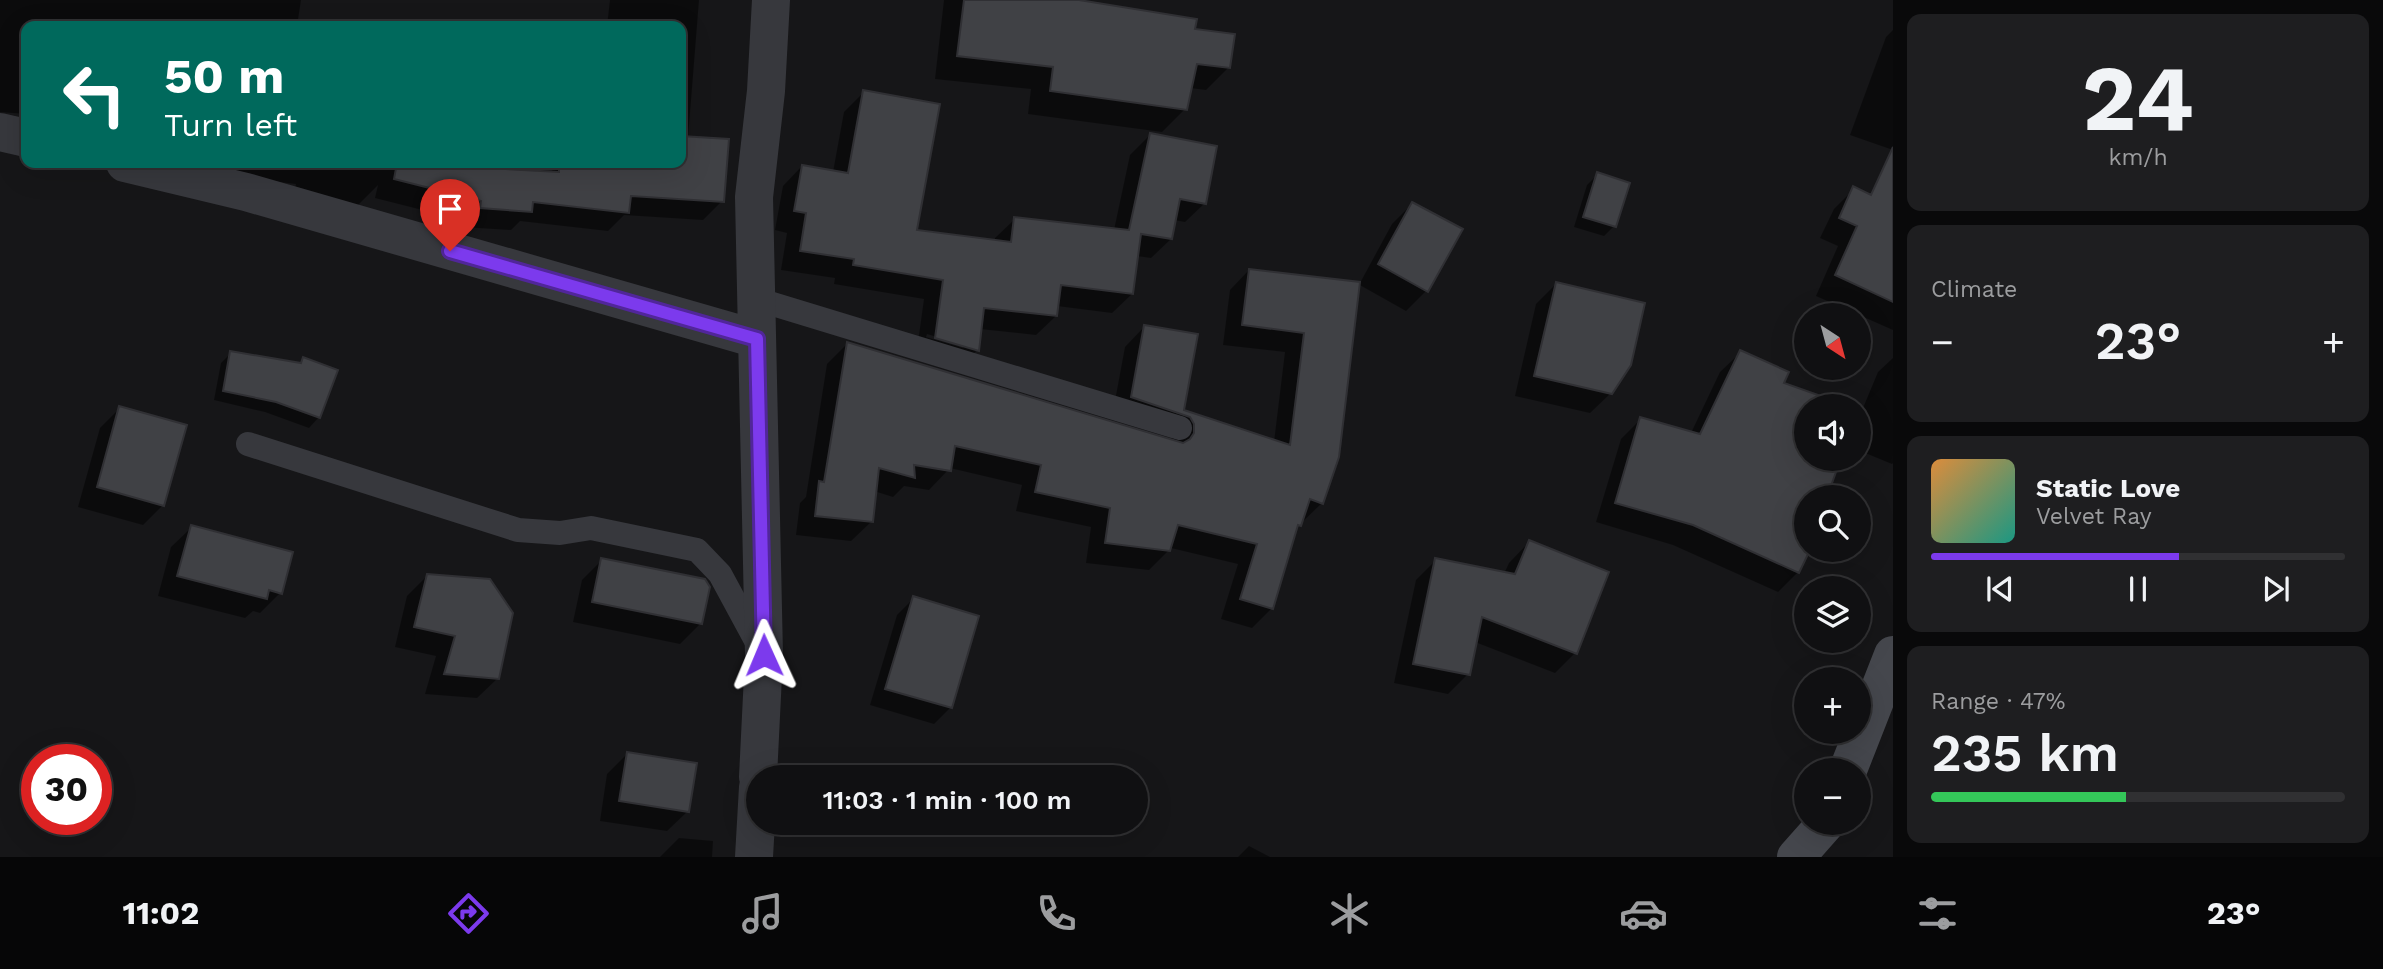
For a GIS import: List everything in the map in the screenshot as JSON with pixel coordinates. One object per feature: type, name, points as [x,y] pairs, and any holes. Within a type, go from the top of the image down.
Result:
[{"type":"street","points":[[759,765],[764,655],[754,197],[766,91],[772,0]]},
{"type":"street","points":[[0,132],[21,137]]},
{"type":"street","points":[[146,168],[246,192],[757,339]]},
{"type":"street","points":[[1853,758],[1893,655]]},
{"type":"street","points":[[754,857],[755,835]]},
{"type":"street","points":[[1796,857],[1815,835]]},
{"type":"lane","points":[[756,299],[1180,428]]},
{"type":"lane","points":[[248,444],[517,530],[560,533],[591,528],[697,550],[720,574],[764,655]]},
{"type":"building","points":[[964,0],[1079,0],[1197,19],[1195,29],[1235,34],[1230,68],[1197,64],[1187,110],[1050,91],[1053,67],[957,56]]},
{"type":"building","points":[[863,90],[940,104],[917,230],[1011,242],[1014,217],[1129,230],[1150,133],[1217,146],[1206,204],[1180,199],[1172,239],[1141,234],[1133,294],[1061,285],[1057,316],[984,308],[979,351],[935,338],[943,280],[853,265],[854,259],[800,251],[806,213],[794,211],[802,165],[848,173]]},
{"type":"building","points":[[686,136],[729,139],[724,202],[631,196],[629,213],[533,202],[532,212],[480,208],[481,201],[394,179],[396,168],[487,168],[559,172],[559,168],[686,168]]},
{"type":"building","points":[[1893,147],[1893,302],[1835,275],[1857,226],[1839,218],[1853,186],[1871,195]]},
{"type":"building","points":[[1597,172],[1630,183],[1616,227],[1583,217]]},
{"type":"building","points":[[1412,202],[1463,229],[1428,292],[1378,264]]},
{"type":"building","points":[[1249,269],[1360,282],[1339,457],[1323,504],[1310,499],[1301,526],[1298,525],[1273,609],[1240,599],[1257,544],[1178,525],[1170,551],[1105,543],[1110,508],[1035,492],[1041,465],[955,446],[951,471],[914,465],[915,478],[879,468],[873,522],[815,516],[819,481],[824,482],[847,342],[1183,443],[1194,433],[1194,424],[1190,417],[1131,397],[1144,325],[1198,334],[1184,410],[1290,445],[1304,333],[1242,325]]},
{"type":"building","points":[[1556,282],[1645,303],[1631,365],[1612,394],[1534,376]]},
{"type":"building","points":[[1740,350],[1789,372],[1784,383],[1815,394],[1794,394],[1794,471],[1836,471],[1831,485],[1794,485],[1794,562],[1804,562],[1799,573],[1693,525],[1615,503],[1640,417],[1700,434]]},
{"type":"building","points":[[230,351],[301,363],[303,357],[338,370],[320,418],[276,402],[223,391]]},
{"type":"building","points":[[119,406],[187,425],[164,506],[97,487]]},
{"type":"building","points":[[191,525],[293,552],[282,594],[269,590],[267,599],[177,576]]},
{"type":"building","points":[[1529,540],[1609,572],[1577,654],[1482,617],[1470,675],[1413,664],[1435,558],[1515,574]]},
{"type":"building","points":[[601,558],[705,579],[710,587],[702,624],[592,602]]},
{"type":"building","points":[[427,574],[490,579],[513,613],[499,679],[444,674],[455,636],[414,627]]},
{"type":"building","points":[[913,596],[979,616],[952,708],[885,689]]},
{"type":"building","points":[[627,752],[697,763],[689,812],[619,801]]},
{"type":"route","points":[[450,251],[757,339],[764,655]]}]
